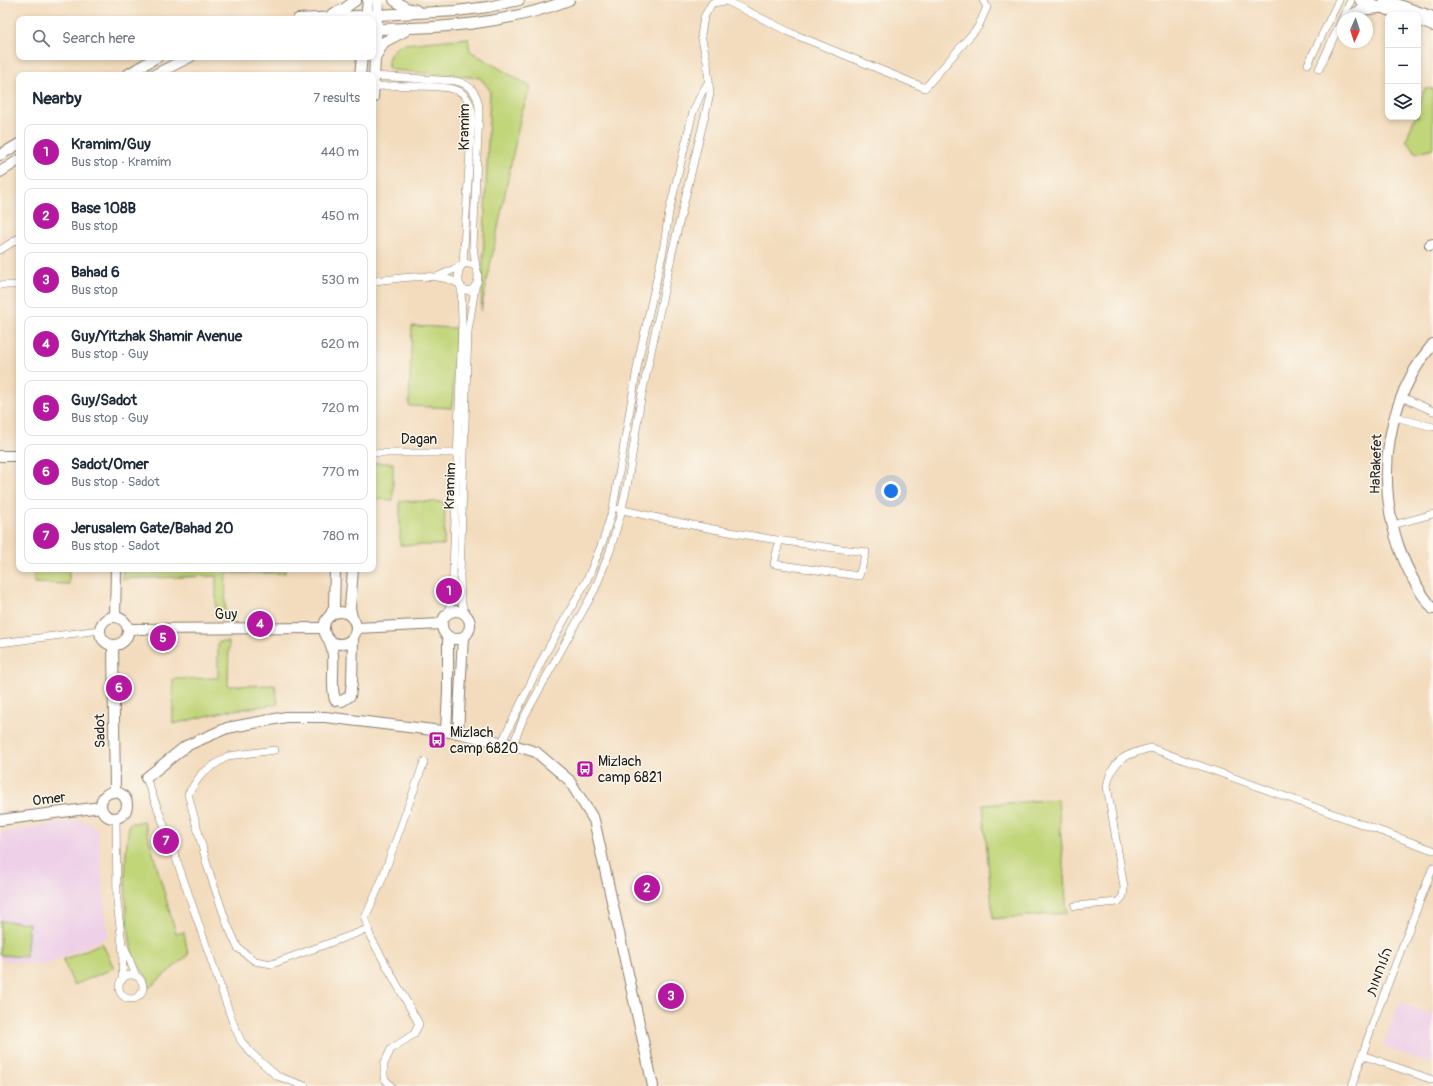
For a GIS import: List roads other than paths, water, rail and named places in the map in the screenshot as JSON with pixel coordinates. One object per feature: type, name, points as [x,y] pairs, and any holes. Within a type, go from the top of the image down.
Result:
[{"type":"street","points":[[325,16],[344,10],[356,0]]},
{"type":"street","points":[[366,16],[368,0]]},
{"type":"street","points":[[376,24],[378,15],[378,0]]},
{"type":"street","points":[[394,0],[406,8],[424,12]]},
{"type":"street","points":[[372,16],[488,7],[519,0]]},
{"type":"street","points":[[376,29],[475,24],[506,19],[539,11],[569,0]]},
{"type":"street","points":[[513,745],[523,719],[596,589],[610,551],[622,510],[628,481],[640,399],[672,253],[710,94],[707,62],[701,35],[704,17],[712,3],[727,1],[791,33],[925,88],[978,27],[987,6],[983,0]]},
{"type":"street","points":[[1308,64],[1339,0]]},
{"type":"street","points":[[1346,12],[1351,0]]},
{"type":"street","points":[[1360,0],[1385,2],[1433,17]]},
{"type":"street","points":[[1359,12],[1385,2]]},
{"type":"street","points":[[1385,2],[1399,12]]},
{"type":"street","points":[[1421,21],[1433,26]]},
{"type":"street","points":[[376,56],[384,42],[411,28]]},
{"type":"street","points":[[1319,69],[1337,32]]},
{"type":"street","points":[[132,72],[152,60]]},
{"type":"street","points":[[160,72],[184,60]]},
{"type":"street","points":[[360,72],[361,60]]},
{"type":"street","points":[[374,60],[374,72]]},
{"type":"street","points":[[374,64],[375,60]]},
{"type":"street","name":"Kramim","points":[[376,76],[456,80],[467,85],[476,94],[479,112],[473,246],[476,268]]},
{"type":"street","points":[[502,742],[545,654],[587,580],[603,541],[613,508],[640,357],[670,212],[693,112],[709,81]]},
{"type":"street","name":"Kramim","points":[[376,87],[448,88],[460,91],[469,100],[472,117],[462,265]]},
{"type":"street","points":[[0,156],[16,146]]},
{"type":"street","points":[[0,172],[16,162]]},
{"type":"street","points":[[0,250],[16,240]]},
{"type":"street","points":[[376,281],[433,277],[447,278],[468,291],[475,288],[478,278],[476,268],[470,263],[462,265],[450,272],[433,277]]},
{"type":"street","points":[[460,286],[458,275],[462,265]]},
{"type":"street","points":[[0,285],[16,285]]},
{"type":"street","name":"Kramim","points":[[460,286],[462,322],[460,576],[461,600],[465,614]]},
{"type":"street","name":"Kramim","points":[[447,614],[452,600],[468,331],[475,288]]},
{"type":"street","name":"HaRakefet","points":[[1433,344],[1412,374],[1395,417],[1390,434],[1387,481],[1393,525],[1406,566],[1433,609]]},
{"type":"street","points":[[1402,397],[1433,411]]},
{"type":"street","points":[[1395,417],[1433,427]]},
{"type":"street","name":"Dagan","points":[[376,453],[461,453]]},
{"type":"street","points":[[0,456],[16,456]]},
{"type":"street","points":[[613,508],[717,532],[780,542],[866,552],[859,576],[774,564],[780,542]]},
{"type":"street","points":[[1393,525],[1433,514]]},
{"type":"street","points":[[115,617],[116,572]]},
{"type":"street","points":[[335,572],[334,607],[324,628],[333,655],[333,692],[335,700],[342,701],[350,696],[352,683],[353,638],[356,628],[350,608],[353,572]]},
{"type":"street","points":[[458,733],[463,637],[469,627],[465,614],[455,611],[447,614],[442,624],[442,629],[448,636],[455,639],[463,637]]},
{"type":"street","points":[[330,616],[344,613],[352,618]]},
{"type":"street","points":[[115,617],[123,621],[128,629],[124,640],[113,645],[102,638],[100,630],[106,619],[115,617]]},
{"type":"street","points":[[356,628],[442,624]]},
{"type":"street","name":"Guy","points":[[128,629],[324,628]]},
{"type":"street","points":[[0,643],[100,630]]},
{"type":"street","points":[[446,731],[448,636]]},
{"type":"street","points":[[329,640],[342,644],[353,638]]},
{"type":"street","name":"Sadot","points":[[113,645],[115,792]]},
{"type":"street","points":[[305,1086],[277,1076],[252,1054],[241,1041],[233,1023],[169,838],[146,778],[186,746],[227,728],[286,717],[325,717],[446,731],[502,742],[536,752],[569,780],[594,820],[653,1086]]},
{"type":"street","points":[[1075,906],[1118,902],[1123,896],[1124,887],[1108,786],[1109,774],[1118,760],[1134,752],[1151,748],[1433,850]]},
{"type":"street","points":[[275,750],[228,756],[202,773],[188,794],[208,868],[227,924],[238,948],[255,961],[272,964],[368,929]]},
{"type":"street","points":[[391,1086],[384,1078],[384,1064],[391,1049],[414,1034],[419,1024],[370,936],[365,918],[381,882],[424,762]]},
{"type":"street","points":[[115,792],[123,795],[127,807],[123,815],[116,818],[104,815],[101,807],[104,796],[115,792]]},
{"type":"street","name":"Omer","points":[[0,820],[101,807]]},
{"type":"street","points":[[116,818],[117,901],[122,940],[122,980],[119,987],[121,995],[128,999],[136,999],[144,990],[142,982],[136,976],[122,940]]},
{"type":"street","name":"הלוחמות","points":[[1352,1086],[1362,1055],[1433,867]]},
{"type":"street","points":[[122,980],[128,975],[136,976]]},
{"type":"street","points":[[1362,1055],[1433,1080]]},
{"type":"place","name":"Kramim/Guy","points":[[449,591]]},
{"type":"place","name":"Guy/Yitzhak Shamir Avenue","points":[[260,624]]},
{"type":"place","name":"Guy/Sadot","points":[[163,638]]},
{"type":"place","name":"Sadot/Omer","points":[[119,688]]},
{"type":"place","name":"Mizlach camp 6820","points":[[437,740]]},
{"type":"place","name":"Mizlach camp 6821","points":[[585,769]]},
{"type":"place","name":"Jerusalem Gate/Bahad 20","points":[[166,841]]},
{"type":"place","name":"Base 108B","points":[[647,888]]},
{"type":"place","name":"Bahad 6","points":[[671,996]]}]
